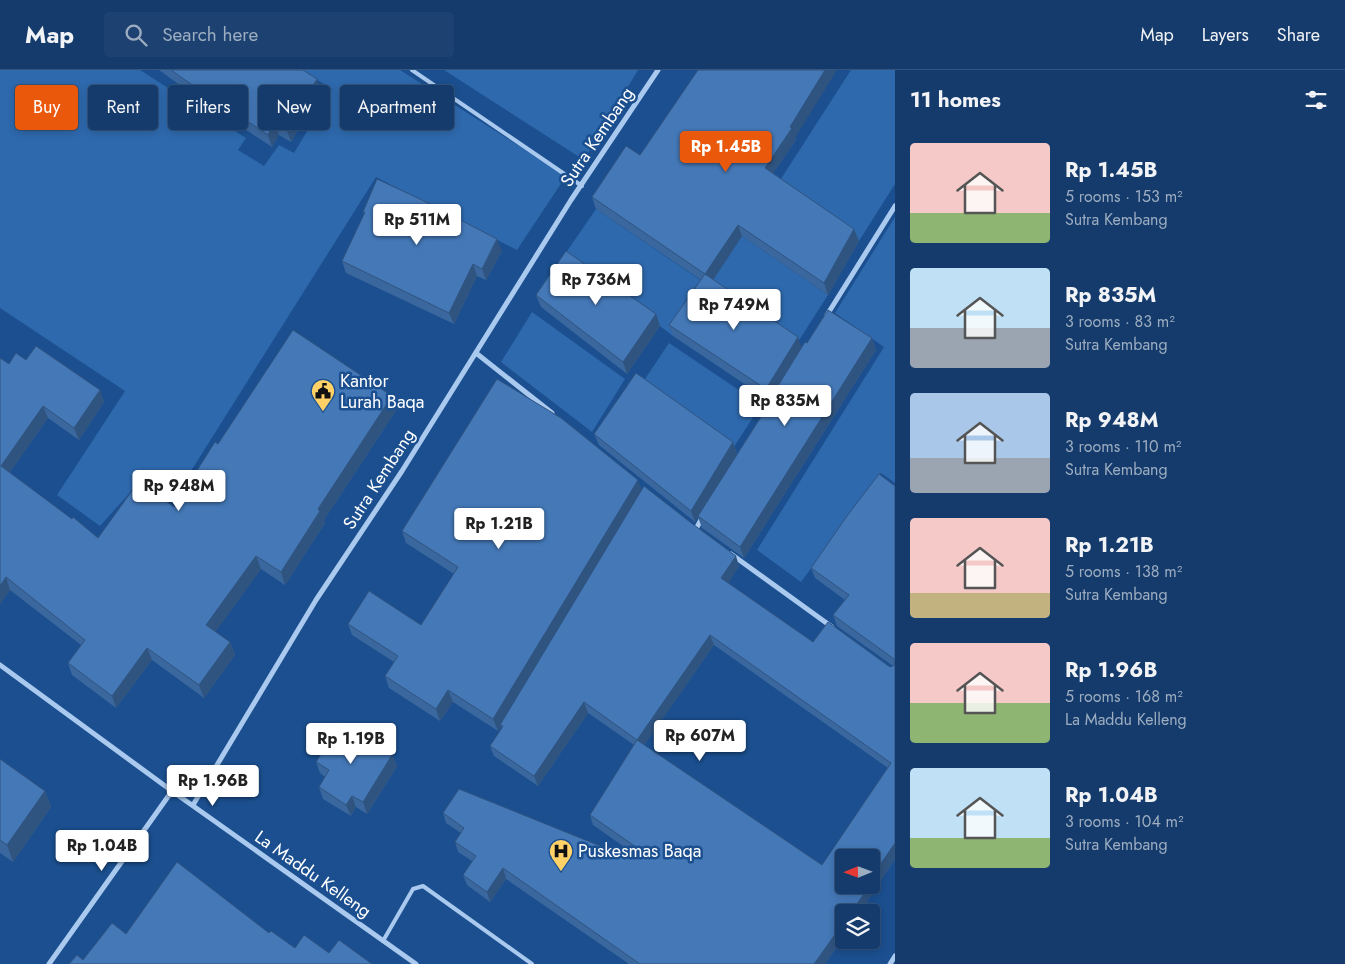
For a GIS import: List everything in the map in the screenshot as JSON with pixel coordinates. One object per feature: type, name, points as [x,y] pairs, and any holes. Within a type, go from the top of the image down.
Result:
[{"type":"street","name":"Sutra Kembang","points":[[193,805],[316,600],[402,471],[571,200],[658,70]]},
{"type":"street","points":[[825,319],[895,206]]},
{"type":"street","points":[[476,353],[554,415]]},
{"type":"street","points":[[696,528],[706,512]]},
{"type":"street","points":[[689,523],[704,534]]},
{"type":"street","points":[[728,552],[839,632]]},
{"type":"street","name":"La Maddu Kelleng","points":[[0,665],[172,791],[416,964]]},
{"type":"street","points":[[50,964],[172,791]]},
{"type":"street","points":[[890,964],[895,956]]},
{"type":"lane","points":[[412,70],[582,186]]},
{"type":"lane","points":[[383,941],[413,889],[424,886],[532,964]]},
{"type":"shaded area","points":[[0,70],[140,70],[168,88],[168,130],[234,130],[246,138],[238,150],[264,166],[279,145],[294,153],[308,130],[330,130],[330,92],[332,89],[330,85],[325,85],[301,70],[400,70],[423,85],[340,85],[340,130],[454,130],[454,104],[566,176],[517,250],[376,177],[174,498],[144,477],[100,526],[57,495],[125,391],[0,308]]},
{"type":"shaded area","points":[[444,70],[638,70],[584,160]]},
{"type":"shaded area","points":[[851,70],[895,70],[895,184],[859,241],[777,185]]},
{"type":"shaded area","points":[[596,209],[709,286],[742,236],[828,295],[796,345],[673,336],[565,254]]},
{"type":"shaded area","points":[[895,217],[895,483],[881,473],[801,582],[757,550],[884,347],[835,313]]},
{"type":"shaded area","points":[[532,312],[625,379],[592,432],[501,362]]},
{"type":"shaded area","points":[[669,343],[761,405],[732,450],[641,385]]},
{"type":"building","points":[[171,70],[303,70],[317,79],[314,85],[258,85],[258,128],[248,122],[248,85],[193,85]]},
{"type":"building","points":[[698,70],[825,70],[790,127],[792,128],[765,168],[854,229],[824,283],[738,225],[705,274],[592,197],[626,146],[640,155]]},
{"type":"building","points":[[260,130],[270,130],[268,135]]},
{"type":"building","points":[[377,179],[497,239],[482,269],[473,264],[449,313],[342,261],[365,212],[363,212]]},
{"type":"building","points":[[566,251],[656,314],[623,362],[536,295]]},
{"type":"building","points":[[705,274],[798,337],[766,389],[669,325]]},
{"type":"building","points":[[828,310],[872,338],[740,547],[698,516],[775,395],[773,394],[805,342],[807,343]]},
{"type":"building","points":[[293,330],[392,396],[318,509],[320,511],[281,572],[256,556],[206,625],[230,642],[199,685],[147,648],[112,696],[68,663],[85,640],[6,577],[0,586],[0,358],[9,364],[16,353],[26,360],[36,346],[100,390],[74,428],[43,406],[1,466],[72,519],[73,517],[98,538],[139,481],[174,507],[215,442],[218,444]]},
{"type":"building","points":[[636,373],[733,442],[691,511],[594,434]]},
{"type":"building","points":[[497,379],[561,418],[638,480],[493,719],[448,690],[436,709],[385,676],[398,656],[348,624],[369,591],[421,625],[458,567],[402,531]]},
{"type":"building","points":[[879,474],[895,486],[895,665],[894,659],[833,615],[849,595],[811,568]]},
{"type":"building","points":[[644,486],[736,556],[721,578],[813,642],[828,622],[890,667],[895,665],[895,843],[880,865],[880,849],[835,849],[835,894],[864,894],[857,904],[835,904],[835,935],[814,964],[640,964],[503,868],[487,892],[463,875],[476,856],[455,842],[464,828],[443,813],[459,789],[630,858],[636,847],[590,815],[637,740],[584,702],[534,776],[490,746],[503,726],[500,725]],"holes":[[[710,635],[891,763],[822,865],[637,740]]]},
{"type":"building","points":[[341,722],[392,755],[363,802],[352,796],[346,805],[319,787],[329,770],[316,762]]},
{"type":"building","points":[[0,759],[45,791],[7,845],[0,840]]},
{"type":"building","points":[[177,862],[269,933],[271,931],[295,948],[304,935],[329,953],[339,940],[372,964],[69,964],[77,955],[83,960],[112,923],[126,934]]},
{"type":"place","name":"Kantor Lurah Baqa","points":[[323,412]]},
{"type":"place","name":"Puskesmas Baqa","points":[[561,872]]}]
